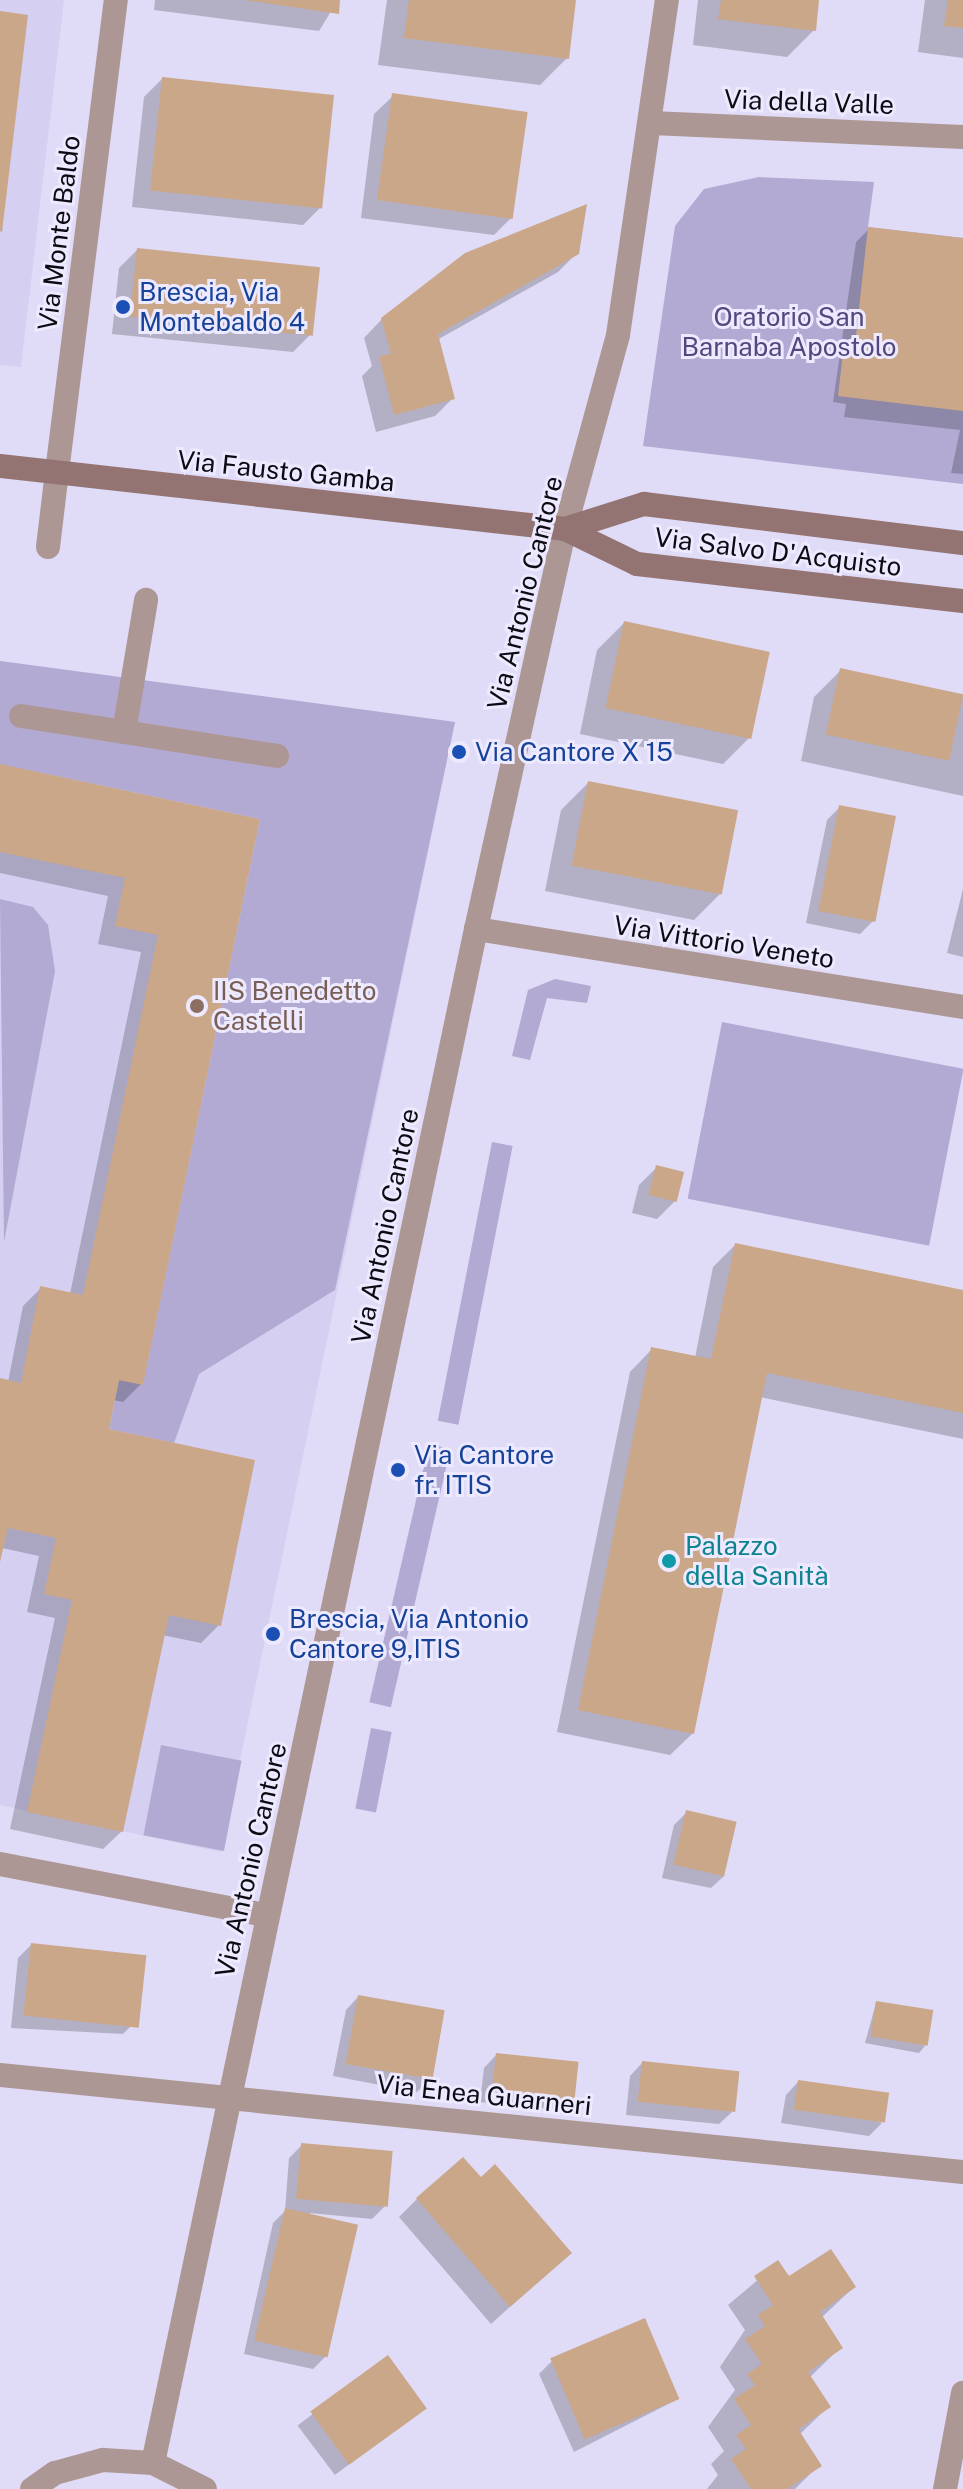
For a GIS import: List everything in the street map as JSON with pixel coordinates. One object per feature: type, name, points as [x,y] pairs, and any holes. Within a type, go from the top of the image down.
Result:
[{"type":"street","name":"Via Monte Baldo","points":[[48,547],[116,0]]},
{"type":"street","name":"Via Antonio Cantore","points":[[153,2463],[476,929],[565,529],[618,335],[652,123],[667,0]]},
{"type":"street","name":"Via della Valle","points":[[652,123],[963,137]]},
{"type":"street","name":"Via Fausto Gamba","points":[[0,466],[565,529]]},
{"type":"street","name":"Via Salvo D'Acquisto","points":[[565,529],[644,504],[963,543]]},
{"type":"street","name":"Via Salvo D'Acquisto","points":[[565,529],[637,564],[963,601]]},
{"type":"street","points":[[124,732],[146,600]]},
{"type":"street","points":[[21,716],[277,756]]},
{"type":"street","name":"Via Vittorio Veneto","points":[[476,929],[963,1007]]},
{"type":"street","points":[[0,1864],[266,1915]]},
{"type":"street","name":"Via Enea Guarneri","points":[[0,2075],[963,2172]]},
{"type":"street","points":[[945,2489],[963,2393]]},
{"type":"street","points":[[32,2489],[55,2473],[103,2460],[153,2463],[205,2489]]},
{"type":"shaded area","points":[[0,0],[64,0],[21,367],[0,365]]},
{"type":"shaded area","name":"IIS Benedetto Castelli","points":[[0,661],[455,722],[221,1852],[0,1805]]},
{"type":"green space","name":"Oratorio San Barnaba Apostolo","points":[[759,177],[874,182],[868,227],[963,238],[963,484],[643,446],[675,226],[704,189]]},
{"type":"green space","points":[[0,661],[455,722],[335,1290],[199,1374],[174,1443],[109,1429],[119,1380],[143,1384],[260,819],[0,764]]},
{"type":"green space","points":[[0,899],[33,907],[48,925],[55,971],[4,1242]]},
{"type":"green space","points":[[555,979],[591,986],[587,1003],[547,998],[530,1060],[512,1056],[528,990]]},
{"type":"green space","points":[[722,1022],[963,1069],[929,1246],[688,1199]]},
{"type":"green space","points":[[492,1142],[513,1146],[458,1425],[438,1421]]},
{"type":"green space","points":[[429,1444],[450,1449],[391,1707],[369,1702]]},
{"type":"green space","points":[[371,1728],[392,1732],[376,1813],[355,1808]]},
{"type":"green space","points":[[161,1745],[241,1761],[224,1851],[143,1835]]},
{"type":"building","points":[[245,0],[340,0],[339,14]]},
{"type":"building","points":[[409,0],[576,0],[569,59],[404,38]]},
{"type":"building","points":[[721,0],[819,0],[816,31],[718,19]]},
{"type":"building","points":[[948,0],[963,0],[963,28],[944,26]]},
{"type":"building","points":[[0,11],[28,15],[2,232],[0,231]]},
{"type":"building","points":[[162,77],[334,95],[322,208],[150,190]]},
{"type":"building","points":[[392,93],[528,112],[513,219],[377,200]]},
{"type":"building","points":[[587,204],[579,254],[438,334],[455,399],[394,415],[379,356],[391,354],[381,318],[465,253]]},
{"type":"building","points":[[868,227],[963,238],[963,411],[838,396],[843,353],[854,354]]},
{"type":"building","points":[[137,248],[320,267],[313,336],[130,317]]},
{"type":"building","points":[[624,621],[770,652],[751,739],[605,708]]},
{"type":"building","points":[[840,668],[963,694],[949,761],[826,735]]},
{"type":"building","points":[[0,764],[260,819],[143,1385],[119,1380],[109,1429],[255,1460],[221,1626],[169,1615],[123,1832],[27,1812],[72,1600],[44,1594],[56,1538],[8,1528],[0,1562],[0,1378],[21,1383],[40,1286],[83,1295],[158,935],[115,926],[125,878],[0,852]]},
{"type":"building","points":[[588,781],[738,810],[722,895],[572,865]]},
{"type":"building","points":[[839,805],[896,816],[875,922],[818,911]]},
{"type":"building","points":[[656,1165],[684,1172],[677,1202],[649,1195]]},
{"type":"building","name":"Palazzo della Sanità","points":[[735,1243],[963,1290],[963,1413],[767,1373],[694,1734],[578,1710],[651,1347],[711,1359]]},
{"type":"building","points":[[686,1810],[737,1822],[724,1876],[673,1865]]},
{"type":"building","points":[[31,1943],[146,1955],[139,2028],[23,2016]]},
{"type":"building","points":[[358,1995],[445,2010],[433,2079],[346,2064]]},
{"type":"building","points":[[876,2001],[933,2010],[928,2046],[870,2037]]},
{"type":"building","points":[[496,2053],[579,2062],[575,2098],[492,2090]]},
{"type":"building","points":[[642,2061],[739,2071],[735,2112],[638,2102]]},
{"type":"building","points":[[798,2080],[889,2093],[885,2123],[794,2110]]},
{"type":"building","points":[[301,2143],[393,2151],[388,2207],[296,2199]]},
{"type":"building","points":[[463,2157],[481,2177],[495,2164],[572,2253],[510,2307],[416,2198]]},
{"type":"building","points":[[285,2208],[358,2225],[327,2357],[254,2341]]},
{"type":"building","points":[[831,2249],[856,2287],[820,2312],[843,2348],[808,2372],[831,2407],[798,2429],[822,2466],[787,2489],[751,2489],[731,2459],[746,2449],[736,2435],[751,2425],[734,2399],[755,2385],[747,2374],[762,2364],[745,2339],[765,2326],[758,2315],[773,2305],[754,2276],[778,2260],[789,2276]]},
{"type":"building","points":[[645,2318],[679,2399],[585,2439],[550,2358]]},
{"type":"building","points":[[388,2355],[427,2408],[349,2465],[310,2411]]},
{"type":"place","name":"Brescia, Via Montebaldo 4","points":[[123,307]]},
{"type":"place","name":"Via Cantore X 15","points":[[459,752]]},
{"type":"place","name":"IIS Benedetto Castelli","points":[[197,1006]]},
{"type":"place","name":"Via Cantore fr. ITIS","points":[[398,1470]]},
{"type":"place","name":"Palazzo della Sanità","points":[[669,1561]]},
{"type":"place","name":"Brescia, Via Antonio Cantore 9,ITIS","points":[[273,1634]]}]
